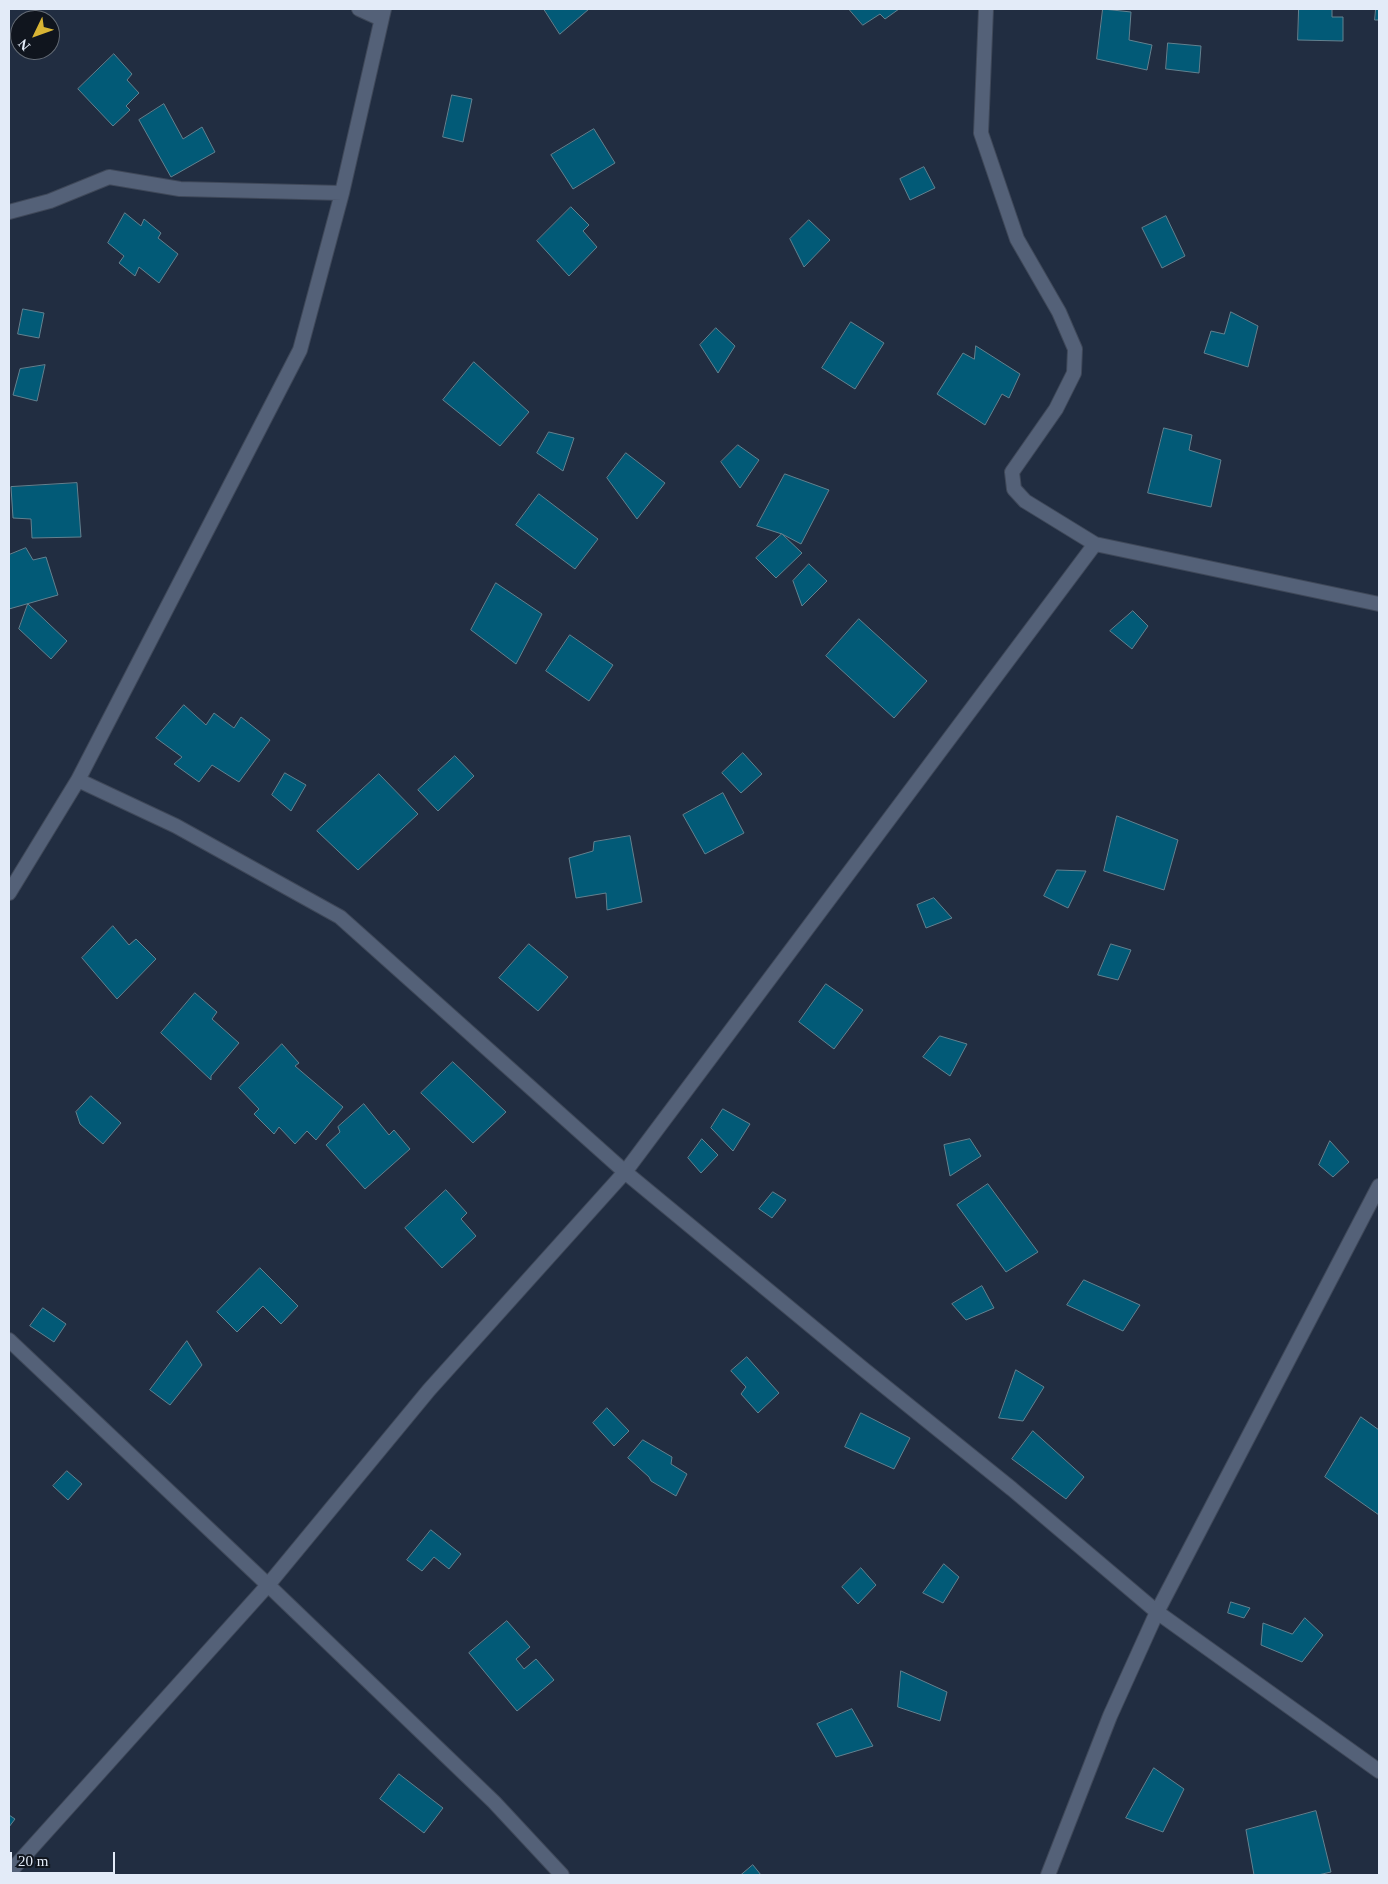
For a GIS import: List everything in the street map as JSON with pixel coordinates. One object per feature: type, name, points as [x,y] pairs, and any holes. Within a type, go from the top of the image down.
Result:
[{"type":"street","points":[[9,893],[78,780],[300,350],[342,193],[382,14],[358,9]]},
{"type":"street","points":[[986,9],[981,133],[1017,239],[1059,312],[1076,348],[1074,373],[1056,409],[1012,472],[1014,489],[1025,501],[1095,544],[1379,604]]},
{"type":"street","points":[[9,212],[50,201],[109,176],[180,189],[342,193]]},
{"type":"street","points":[[9,1873],[268,1585],[429,1390],[625,1172],[1095,544]]},
{"type":"street","points":[[78,780],[176,826],[340,917],[625,1172],[1012,1489],[1158,1612],[1379,1771]]},
{"type":"street","points":[[1048,1875],[1110,1716],[1158,1612],[1379,1186]]},
{"type":"street","points":[[9,1340],[494,1802],[562,1875]]},
{"type":"building","points":[[544,9],[589,9],[560,34]]},
{"type":"building","points":[[849,9],[899,9],[885,19],[880,14],[863,25]]},
{"type":"building","points":[[1103,9],[1131,12],[1129,40],[1152,45],[1147,70],[1097,59]]},
{"type":"building","points":[[1299,9],[1332,9],[1332,17],[1343,17],[1343,41],[1298,40]]},
{"type":"building","points":[[1376,9],[1379,9],[1379,20],[1375,20]]},
{"type":"building","points":[[1168,43],[1201,46],[1199,73],[1166,69]]},
{"type":"building","points":[[114,54],[132,74],[127,80],[139,93],[126,106],[130,110],[113,126],[78,89]]},
{"type":"building","points":[[452,95],[472,99],[463,142],[443,137]]},
{"type":"building","points":[[164,104],[183,139],[202,127],[215,152],[171,177],[139,120]]},
{"type":"building","points":[[594,129],[615,163],[573,189],[551,155]]},
{"type":"building","points":[[924,167],[935,188],[910,200],[900,179]]},
{"type":"building","points":[[571,207],[589,225],[583,231],[597,247],[569,276],[537,241]]},
{"type":"building","points":[[125,213],[141,226],[144,219],[161,233],[158,238],[178,254],[159,283],[139,267],[135,276],[119,263],[124,256],[108,243]]},
{"type":"building","points":[[1166,216],[1185,256],[1162,268],[1142,228]]},
{"type":"building","points":[[809,220],[830,240],[804,267],[790,239]]},
{"type":"building","points":[[23,309],[44,313],[39,338],[18,334]]},
{"type":"building","points":[[1231,312],[1258,326],[1248,367],[1204,353],[1211,331],[1224,334]]},
{"type":"building","points":[[851,322],[884,343],[855,389],[822,368]]},
{"type":"building","points":[[716,328],[735,346],[718,373],[700,345]]},
{"type":"building","points":[[976,346],[1020,374],[1009,398],[1002,394],[985,425],[937,394],[963,353],[974,359]]},
{"type":"building","points":[[474,362],[529,412],[500,446],[443,400]]},
{"type":"building","points":[[45,365],[37,401],[13,395],[20,369]]},
{"type":"building","points":[[1164,428],[1192,435],[1189,450],[1221,460],[1211,507],[1148,493]]},
{"type":"building","points":[[549,432],[574,438],[563,471],[537,453]]},
{"type":"building","points":[[738,445],[759,460],[740,488],[721,462]]},
{"type":"building","points":[[626,453],[665,483],[637,519],[607,478]]},
{"type":"building","points":[[785,474],[829,490],[801,544],[782,534],[757,526]]},
{"type":"building","points":[[77,483],[81,537],[32,538],[31,519],[13,518],[11,487]]},
{"type":"building","points":[[539,494],[598,539],[575,569],[516,525]]},
{"type":"building","points":[[782,534],[802,553],[776,578],[756,558]]},
{"type":"building","points":[[26,548],[33,560],[46,557],[58,595],[9,609],[9,555]]},
{"type":"building","points":[[809,564],[827,581],[802,606],[793,581]]},
{"type":"building","points":[[496,583],[542,614],[516,664],[471,630]]},
{"type":"building","points":[[28,604],[67,641],[51,659],[19,629]]},
{"type":"building","points":[[1133,611],[1148,626],[1132,649],[1110,631]]},
{"type":"building","points":[[859,619],[927,681],[894,718],[826,656]]},
{"type":"building","points":[[570,635],[613,665],[589,701],[546,671]]},
{"type":"building","points":[[184,705],[206,725],[214,713],[234,728],[241,717],[270,740],[239,782],[212,765],[199,782],[174,764],[182,757],[156,738]]},
{"type":"building","points":[[743,753],[762,774],[741,793],[722,773]]},
{"type":"building","points":[[455,756],[474,776],[438,811],[418,790]]},
{"type":"building","points":[[285,773],[306,785],[291,811],[272,795]]},
{"type":"building","points":[[379,774],[418,814],[358,870],[317,831]]},
{"type":"building","points":[[723,793],[744,833],[705,854],[683,815]]},
{"type":"building","points":[[1117,816],[1178,840],[1164,890],[1104,871]]},
{"type":"building","points":[[630,836],[642,902],[607,910],[606,893],[576,898],[569,858],[593,851],[594,842]]},
{"type":"building","points":[[1057,870],[1086,871],[1068,908],[1044,896]]},
{"type":"building","points":[[934,898],[952,918],[926,928],[917,905]]},
{"type":"building","points":[[113,926],[129,945],[136,939],[156,959],[117,999],[82,958]]},
{"type":"building","points":[[529,944],[568,977],[538,1011],[499,978]]},
{"type":"building","points":[[1111,944],[1131,950],[1118,980],[1098,975]]},
{"type":"building","points":[[826,984],[863,1010],[834,1049],[799,1022]]},
{"type":"building","points":[[195,993],[217,1012],[212,1019],[239,1043],[211,1076],[211,1080],[161,1033]]},
{"type":"building","points":[[940,1036],[967,1044],[950,1076],[923,1057]]},
{"type":"building","points":[[282,1044],[299,1063],[295,1066],[343,1107],[316,1140],[307,1131],[295,1144],[279,1127],[274,1134],[254,1114],[259,1109],[239,1088]]},
{"type":"building","points":[[453,1062],[506,1112],[473,1143],[421,1093]]},
{"type":"building","points":[[91,1096],[121,1123],[103,1144],[80,1124],[76,1112]]},
{"type":"building","points":[[364,1104],[389,1135],[394,1130],[410,1149],[365,1189],[326,1145],[340,1132],[338,1127]]},
{"type":"building","points":[[723,1109],[750,1124],[733,1151],[711,1128]]},
{"type":"building","points":[[702,1139],[718,1155],[701,1173],[688,1158]]},
{"type":"building","points":[[970,1139],[981,1156],[950,1176],[944,1145]]},
{"type":"building","points":[[1330,1141],[1349,1162],[1333,1177],[1319,1165]]},
{"type":"building","points":[[988,1184],[1038,1252],[1006,1272],[957,1205]]},
{"type":"building","points":[[446,1190],[467,1213],[461,1219],[476,1236],[442,1268],[405,1228]]},
{"type":"building","points":[[773,1192],[786,1200],[772,1218],[759,1209]]},
{"type":"building","points":[[260,1268],[298,1306],[281,1324],[263,1306],[237,1332],[217,1312]]},
{"type":"building","points":[[1084,1280],[1140,1305],[1123,1331],[1067,1305]]},
{"type":"building","points":[[982,1286],[994,1308],[966,1320],[952,1304]]},
{"type":"building","points":[[43,1308],[66,1324],[54,1342],[30,1326]]},
{"type":"building","points":[[187,1341],[202,1365],[170,1405],[150,1390]]},
{"type":"building","points":[[747,1357],[779,1393],[758,1413],[741,1394],[746,1387],[731,1371]]},
{"type":"building","points":[[1016,1370],[1044,1387],[1023,1421],[999,1418]]},
{"type":"building","points":[[607,1408],[629,1431],[614,1446],[593,1423]]},
{"type":"building","points":[[861,1413],[910,1438],[894,1469],[845,1447]]},
{"type":"building","points":[[1361,1417],[1379,1430],[1379,1515],[1325,1477]]},
{"type":"building","points":[[1033,1431],[1084,1477],[1066,1499],[1012,1459]]},
{"type":"building","points":[[643,1440],[672,1457],[671,1464],[687,1474],[676,1496],[651,1481],[628,1458]]},
{"type":"building","points":[[67,1471],[82,1484],[68,1500],[53,1486]]},
{"type":"building","points":[[431,1530],[461,1554],[449,1569],[434,1557],[422,1571],[407,1560]]},
{"type":"building","points":[[944,1564],[959,1577],[943,1603],[923,1593]]},
{"type":"building","points":[[861,1568],[876,1585],[858,1604],[842,1587]]},
{"type":"building","points":[[1231,1602],[1250,1608],[1244,1618],[1228,1613]]},
{"type":"building","points":[[1305,1618],[1323,1635],[1302,1662],[1261,1645],[1263,1623],[1292,1634]]},
{"type":"building","points":[[507,1621],[530,1647],[516,1659],[524,1669],[536,1659],[554,1680],[517,1711],[469,1653]]},
{"type":"building","points":[[901,1671],[947,1692],[940,1721],[898,1707]]},
{"type":"building","points":[[852,1709],[873,1746],[836,1757],[817,1724]]},
{"type":"building","points":[[1154,1768],[1184,1789],[1163,1832],[1126,1818]]},
{"type":"building","points":[[399,1774],[443,1808],[424,1833],[380,1799]]},
{"type":"building","points":[[1316,1811],[1331,1872],[1318,1875],[1254,1875],[1246,1830]]},
{"type":"building","points":[[9,1815],[15,1819],[9,1827]]},
{"type":"building","points":[[753,1865],[761,1875],[741,1875]]}]
